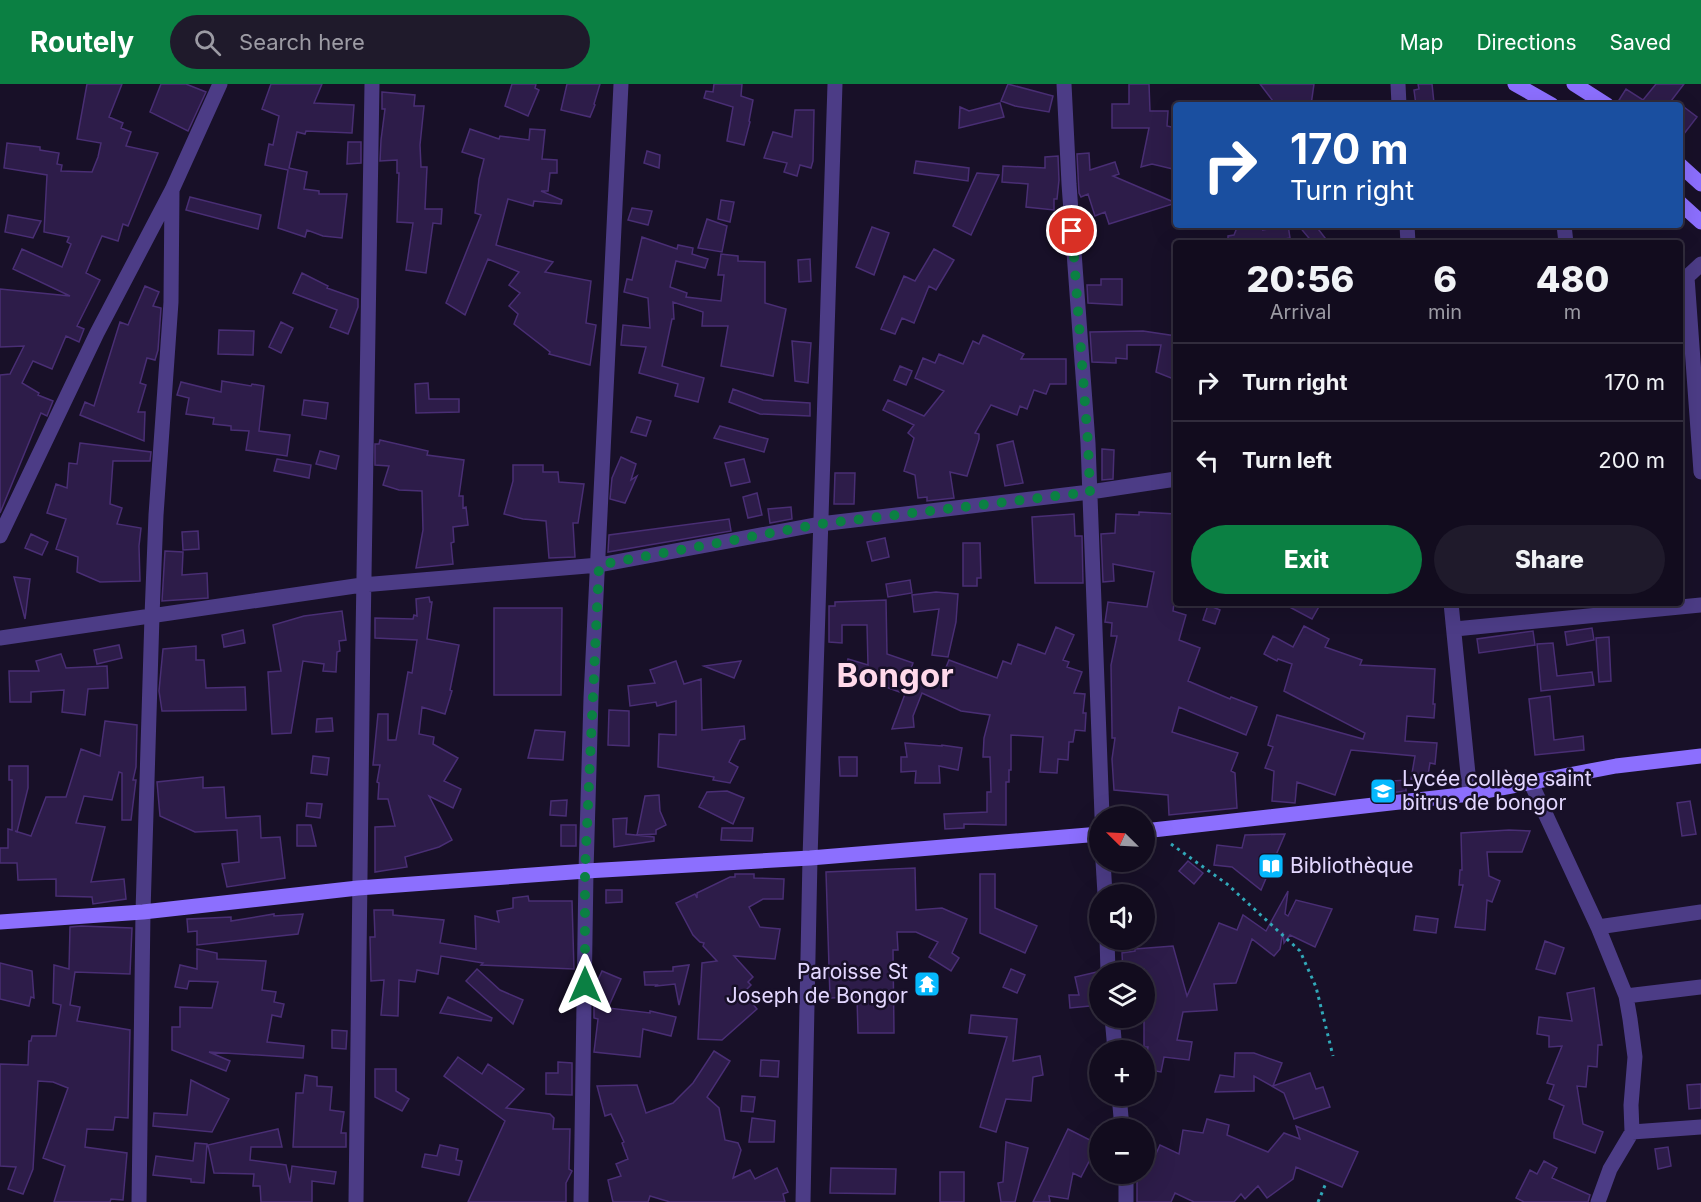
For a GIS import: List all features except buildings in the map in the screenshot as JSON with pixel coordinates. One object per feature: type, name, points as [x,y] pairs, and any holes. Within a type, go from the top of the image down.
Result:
[{"type":"street","points":[[0,536],[97,333],[172,190],[220,84]]},
{"type":"street","points":[[356,1202],[358,888],[363,718],[362,585],[372,84]]},
{"type":"street","points":[[581,1202],[585,871],[621,84]]},
{"type":"street","points":[[803,1202],[810,858],[835,84]]},
{"type":"street","points":[[1064,84],[1088,443],[1102,806]]},
{"type":"street","points":[[1398,84],[1399,102]]},
{"type":"street","points":[[1515,84],[1547,102]]},
{"type":"street","points":[[1574,84],[1602,102]]},
{"type":"street","points":[[1683,168],[1701,184]]},
{"type":"street","points":[[139,1202],[143,912],[156,515],[171,302],[172,190]]},
{"type":"street","points":[[1683,205],[1701,222]]},
{"type":"street","points":[[1701,264],[1683,277],[1701,472]]},
{"type":"street","points":[[0,638],[362,585],[599,565],[820,524],[1090,492],[1173,479]]},
{"type":"street","points":[[1683,606],[1701,605]]},
{"type":"street","points":[[1451,606],[1470,794]]},
{"type":"street","points":[[1455,629],[1594,609],[1674,606]]},
{"type":"street","points":[[1155,830],[1470,794],[1616,766],[1701,756]]},
{"type":"street","points":[[1531,783],[1598,927],[1626,996],[1635,1057],[1631,1105],[1632,1132],[1610,1169],[1598,1202]]},
{"type":"street","points":[[0,922],[143,912],[358,888],[585,871],[810,858],[1089,835]]},
{"type":"street","points":[[1598,927],[1701,912]]},
{"type":"street","points":[[1626,996],[1701,987]]},
{"type":"street","points":[[1632,1132],[1701,1127]]},
{"type":"street","points":[[1126,1184],[1126,1202]]},
{"type":"path","points":[[1155,835],[1227,884],[1300,951],[1316,987],[1333,1056]]},
{"type":"path","points":[[1318,1202],[1326,1183]]},
{"type":"place","name":"Lycée collège saint bitrus de bongor","points":[[1383,791]]},
{"type":"place","name":"Bibliothèque","points":[[1271,866]]},
{"type":"place","name":"Paroisse St Joseph de Bongor","points":[[927,984]]},
{"type":"district","name":"Bongor","points":[[895,675]]},
{"type":"route","points":[[585,985],[585,871],[591,698],[599,565],[820,524],[1090,492],[1072,231]]}]
